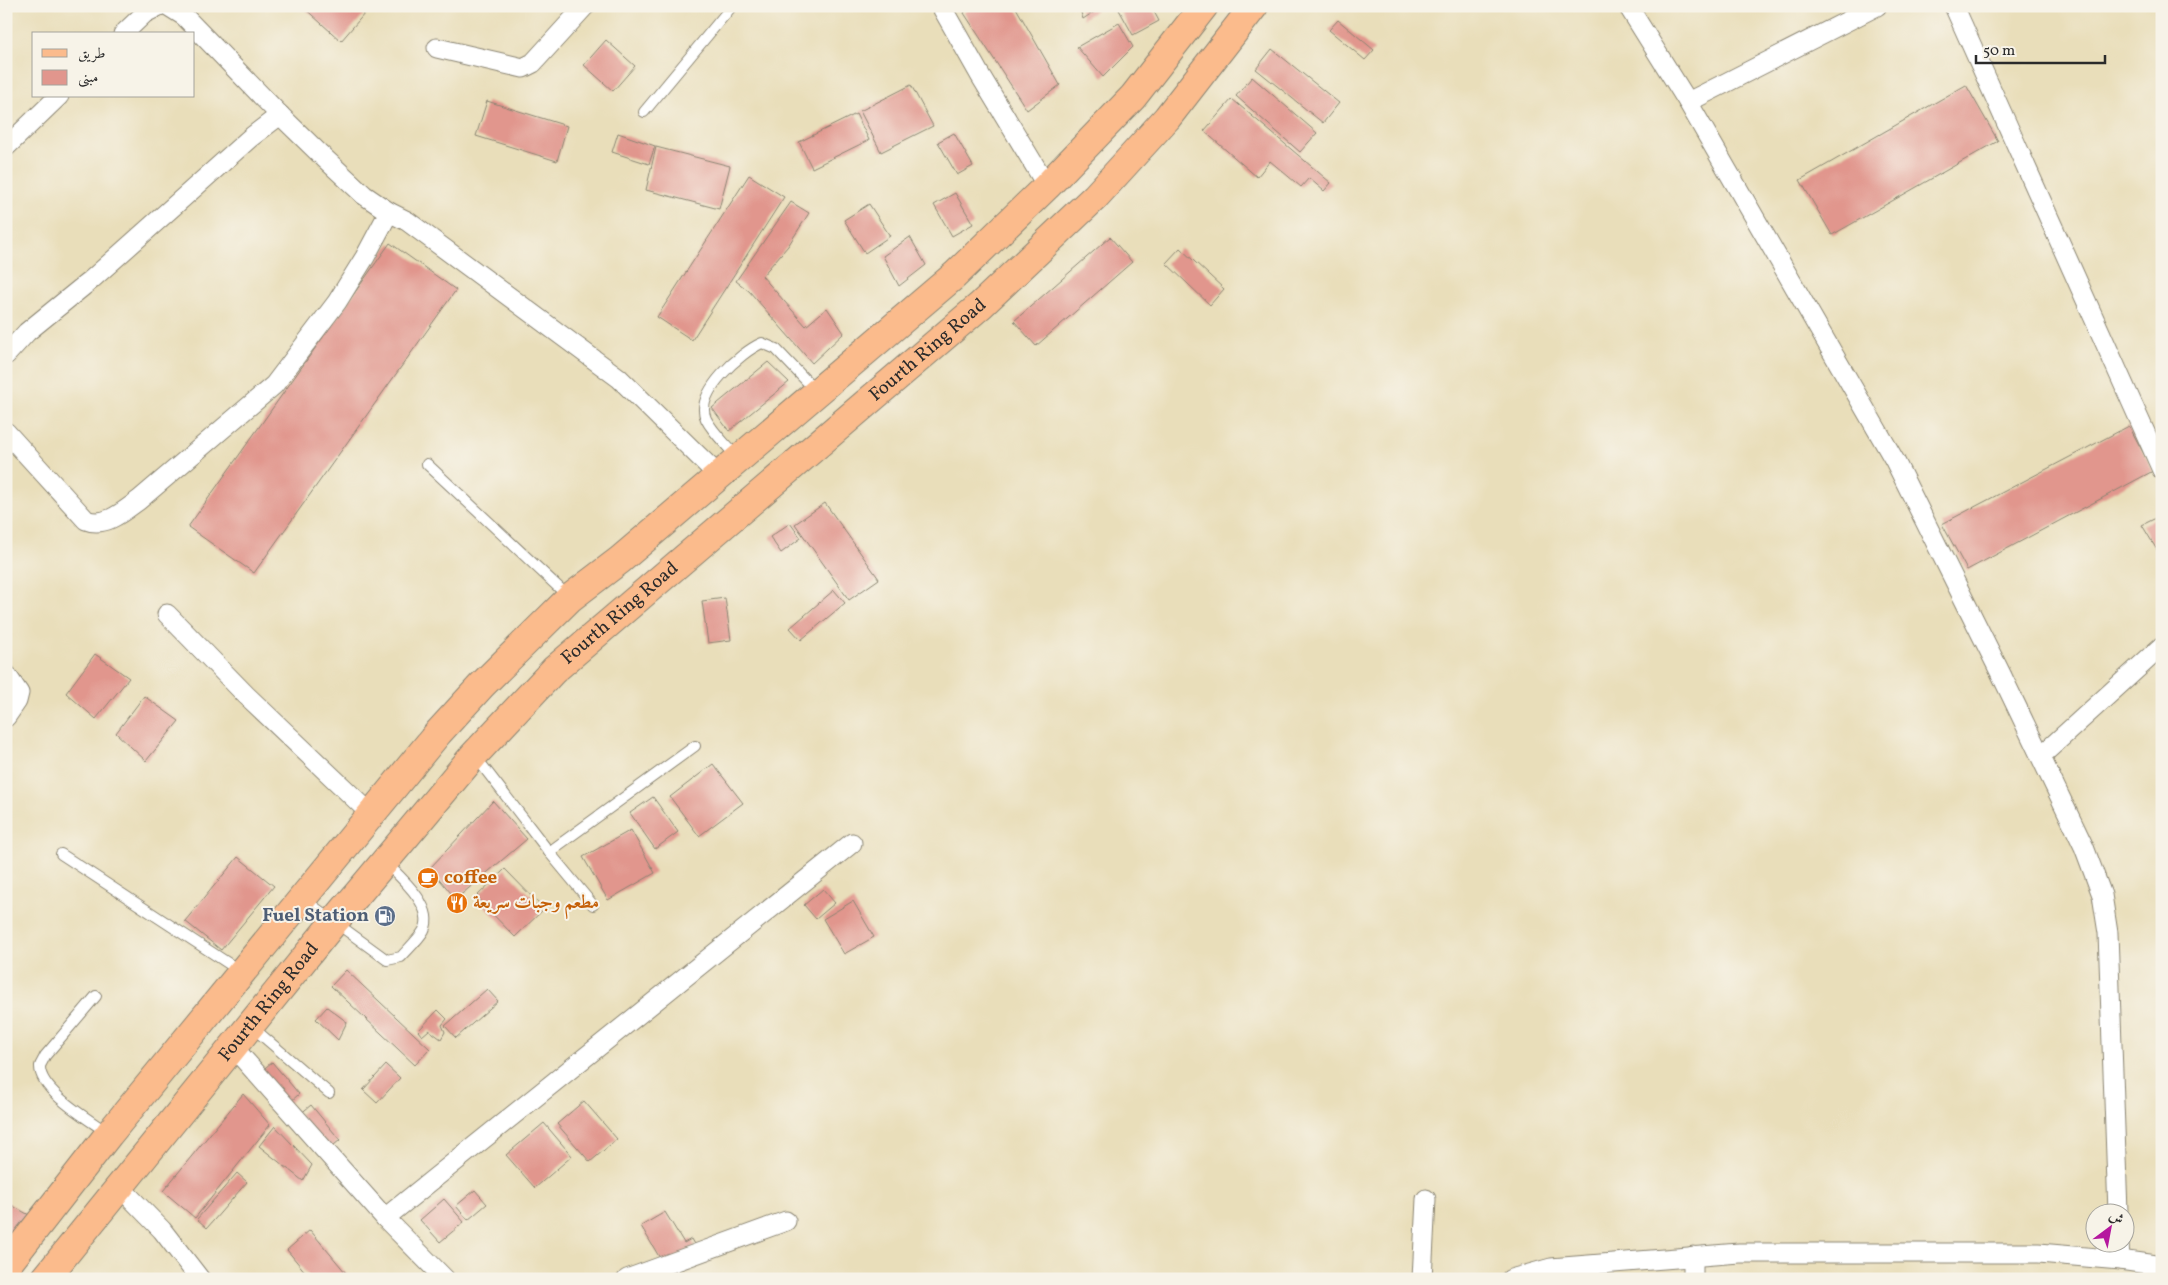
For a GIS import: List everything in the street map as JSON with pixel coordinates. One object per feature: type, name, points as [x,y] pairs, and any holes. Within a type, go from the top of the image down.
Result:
[{"type":"main road","points":[[6,1266],[109,1134],[241,972],[482,685],[570,598],[620,560],[955,275],[1047,186],[1132,96],[1204,6]]},
{"type":"main road","name":"Fourth Ring Road","points":[[45,1279],[334,922],[474,755],[554,670],[981,306],[1095,198],[1167,118],[1254,6]]},
{"type":"street","points":[[125,32],[145,13],[159,6]]},
{"type":"street","points":[[168,6],[184,16],[280,115],[364,195],[389,212],[407,221],[619,378],[728,468]]},
{"type":"street","points":[[437,48],[523,68],[532,63],[585,6]]},
{"type":"street","points":[[941,6],[980,76],[1047,186]]},
{"type":"street","points":[[1628,6],[1688,102],[1895,461],[2084,847],[2102,895],[2108,933],[2118,1202]]},
{"type":"street","points":[[1688,102],[1877,6]]},
{"type":"street","points":[[1954,6],[2162,470]]},
{"type":"street","points":[[6,147],[57,98]]},
{"type":"street","points":[[6,355],[27,332],[91,280],[250,138],[280,115]]},
{"type":"street","points":[[6,432],[86,520],[93,523],[103,522],[122,512],[139,500],[274,385],[337,302],[365,257],[389,212]]},
{"type":"street","points":[[167,614],[246,694],[372,815]]},
{"type":"street","points":[[2041,756],[2162,646]]},
{"type":"street","points":[[6,674],[19,693],[18,700],[6,718]]},
{"type":"street","points":[[386,1218],[852,843]]},
{"type":"street","points":[[234,1047],[386,1218],[445,1279]]},
{"type":"street","points":[[120,1187],[162,1230],[200,1279]]},
{"type":"street","points":[[1422,1279],[1426,1199]]},
{"type":"street","points":[[627,1279],[786,1221]]},
{"type":"street","points":[[1511,1279],[1551,1268],[1739,1253],[2086,1252]]},
{"type":"street","points":[[2123,1252],[2162,1266]]},
{"type":"street","points":[[1693,1256],[1693,1279]]},
{"type":"lane","points":[[644,112],[732,6]]},
{"type":"lane","points":[[728,468],[706,418],[704,402],[711,386],[749,348],[762,343],[776,349],[817,392]]},
{"type":"lane","points":[[427,464],[570,598]]},
{"type":"lane","points":[[549,852],[696,746]]},
{"type":"lane","points":[[474,755],[549,852],[593,905]]},
{"type":"lane","points":[[60,854],[241,972]]},
{"type":"lane","points":[[302,898],[388,960],[401,957],[425,928],[425,910],[414,891],[385,862]]},
{"type":"lane","points":[[96,996],[45,1056],[40,1066],[43,1078],[51,1091],[109,1134]]},
{"type":"lane","points":[[251,1026],[329,1093]]},
{"type":"building","points":[[302,6],[371,6],[341,41]]},
{"type":"building","points":[[969,6],[1015,6],[1060,85],[1027,110],[964,13]]},
{"type":"building","points":[[1079,6],[1103,6],[1083,19]]},
{"type":"building","points":[[1117,6],[1151,6],[1159,21],[1133,35]]},
{"type":"building","points":[[1338,20],[1374,50],[1365,60],[1329,30]]},
{"type":"building","points":[[1119,23],[1133,47],[1103,77],[1077,47]]},
{"type":"building","points":[[606,40],[635,66],[613,91],[584,65]]},
{"type":"building","points":[[1272,49],[1339,103],[1323,123],[1256,69]]},
{"type":"building","points":[[1252,77],[1317,133],[1300,152],[1236,96]]},
{"type":"building","points":[[911,85],[933,126],[881,152],[860,111]]},
{"type":"building","points":[[1966,85],[1998,141],[1832,235],[1800,180]]},
{"type":"building","points":[[1232,99],[1331,183],[1324,191],[1309,178],[1301,187],[1270,161],[1257,177],[1204,131]]},
{"type":"building","points":[[487,101],[567,126],[557,161],[476,136]]},
{"type":"building","points":[[856,114],[869,140],[812,168],[799,142]]},
{"type":"building","points":[[618,133],[655,146],[649,164],[612,152]]},
{"type":"building","points":[[954,133],[973,166],[957,175],[938,142]]},
{"type":"building","points":[[656,147],[730,166],[719,209],[646,190]]},
{"type":"building","points":[[749,175],[784,197],[692,340],[657,317]]},
{"type":"building","points":[[955,193],[973,224],[952,236],[934,205]]},
{"type":"building","points":[[791,202],[809,213],[788,246],[762,276],[806,326],[827,308],[844,333],[812,363],[749,291],[736,281]]},
{"type":"building","points":[[869,204],[890,236],[865,253],[844,220]]},
{"type":"building","points":[[910,237],[926,265],[899,286],[883,256]]},
{"type":"building","points":[[1110,237],[1132,262],[1036,346],[1014,321]]},
{"type":"building","points":[[390,243],[456,290],[254,573],[188,527]]},
{"type":"building","points":[[1180,248],[1224,289],[1210,305],[1166,263]]},
{"type":"building","points":[[768,362],[789,382],[729,431],[712,408]]},
{"type":"building","points":[[2129,426],[2153,471],[1967,570],[1942,524]]},
{"type":"building","points":[[825,503],[879,579],[849,600],[795,524]]},
{"type":"building","points":[[2162,515],[2162,554],[2160,555],[2142,525]]},
{"type":"building","points":[[790,523],[801,538],[781,553],[770,537]]},
{"type":"building","points":[[834,590],[845,603],[801,640],[790,628]]},
{"type":"building","points":[[725,598],[731,640],[708,643],[702,601]]},
{"type":"building","points":[[95,654],[129,678],[96,719],[66,693]]},
{"type":"building","points":[[144,696],[179,721],[146,761],[116,733]]},
{"type":"building","points":[[713,764],[743,803],[699,836],[670,797]]},
{"type":"building","points":[[653,797],[678,832],[655,849],[630,813]]},
{"type":"building","points":[[493,801],[527,839],[456,899],[430,868]]},
{"type":"building","points":[[631,830],[655,873],[608,900],[583,857]]},
{"type":"building","points":[[238,857],[274,886],[221,950],[185,921]]},
{"type":"building","points":[[505,869],[544,909],[515,937],[476,897]]},
{"type":"building","points":[[823,889],[835,903],[816,919],[804,905]]},
{"type":"building","points":[[853,901],[874,937],[844,954],[823,919]]},
{"type":"building","points":[[346,970],[430,1049],[415,1065],[331,986]]},
{"type":"building","points":[[487,989],[498,1001],[456,1038],[445,1026]]},
{"type":"building","points":[[327,1007],[347,1022],[338,1040],[316,1019]]},
{"type":"building","points":[[438,1010],[447,1019],[442,1025],[445,1032],[441,1039],[429,1030],[422,1036],[418,1031]]},
{"type":"building","points":[[272,1062],[299,1094],[288,1104],[260,1072]]},
{"type":"building","points":[[386,1065],[400,1078],[377,1103],[363,1090]]},
{"type":"building","points":[[243,1094],[270,1125],[195,1218],[163,1191]]},
{"type":"building","points":[[584,1101],[617,1139],[590,1162],[557,1124]]},
{"type":"building","points":[[311,1105],[340,1140],[328,1150],[299,1115]]},
{"type":"building","points":[[544,1123],[572,1156],[535,1188],[506,1155]]},
{"type":"building","points":[[275,1126],[312,1165],[303,1181],[259,1146]]},
{"type":"building","points":[[237,1173],[247,1182],[207,1228],[197,1219]]},
{"type":"building","points":[[475,1190],[487,1204],[468,1220],[456,1206]]},
{"type":"building","points":[[444,1199],[464,1222],[440,1242],[420,1220]]},
{"type":"building","points":[[6,1202],[29,1215],[6,1253]]},
{"type":"building","points":[[665,1212],[684,1243],[691,1239],[695,1246],[664,1265],[641,1226]]},
{"type":"building","points":[[310,1230],[351,1279],[311,1279],[287,1250]]},
{"type":"place","name":"coffee","points":[[428,878]]},
{"type":"place","name":"مطعم وجبات سريعة","points":[[457,903]]},
{"type":"place","name":"Fuel Station","points":[[385,916]]}]
